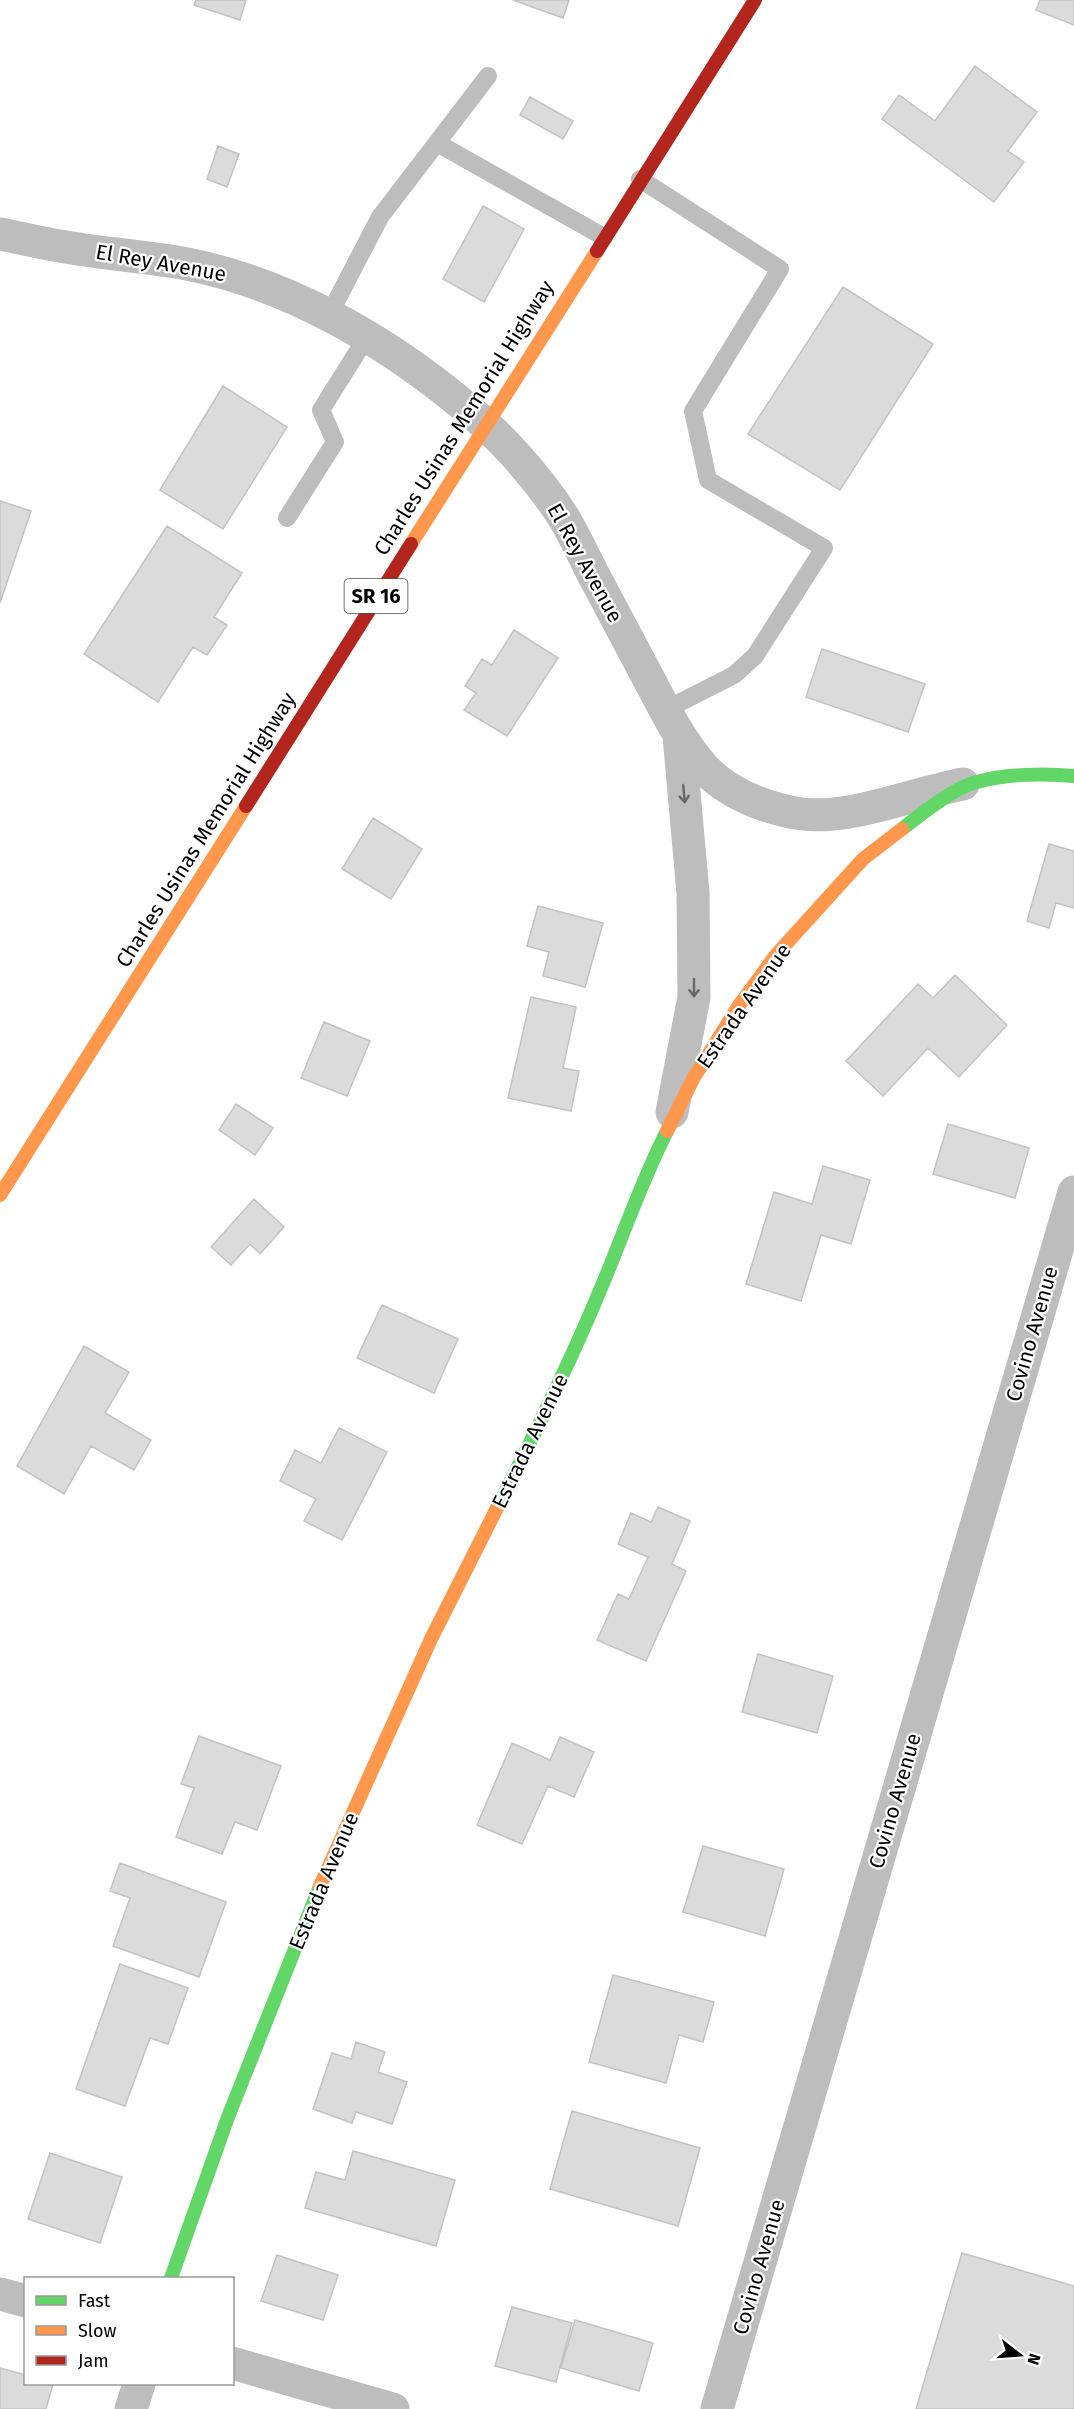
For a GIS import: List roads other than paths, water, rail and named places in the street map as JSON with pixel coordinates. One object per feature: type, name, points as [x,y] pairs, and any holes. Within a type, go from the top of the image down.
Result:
[{"type":"main road","name":"Charles Usinas Memorial Highway","points":[[0,1195],[755,0]]},
{"type":"main road","name":"Estrada Avenue","points":[[171,2277],[228,2117],[324,1875],[430,1639],[546,1411],[601,1289],[655,1155],[693,1079],[738,1007],[776,955],[863,859],[932,806],[975,782],[1048,773],[1074,776]]},
{"type":"street","name":"El Rey Avenue","points":[[0,234],[61,247],[187,264],[236,276],[283,293],[329,315],[416,369],[485,425],[532,476],[564,518],[672,723],[705,769],[722,783],[759,804],[801,814],[822,815],[864,808],[932,790],[975,782]]},
{"type":"street","points":[[670,1125],[694,997],[693,893],[672,723]]},
{"type":"street","name":"Covino Avenue","points":[[717,2409],[1074,1192]]},
{"type":"street","points":[[0,2295],[24,2301]]},
{"type":"street","points":[[234,2364],[393,2409]]},
{"type":"street","points":[[131,2409],[139,2385]]},
{"type":"lane","points":[[329,315],[381,217],[488,76]]},
{"type":"lane","points":[[437,143],[604,237]]},
{"type":"lane","points":[[640,180],[780,268],[693,411],[708,480],[824,548],[755,656],[672,723]]},
{"type":"lane","points":[[286,518],[334,442],[321,410],[366,338]]}]
